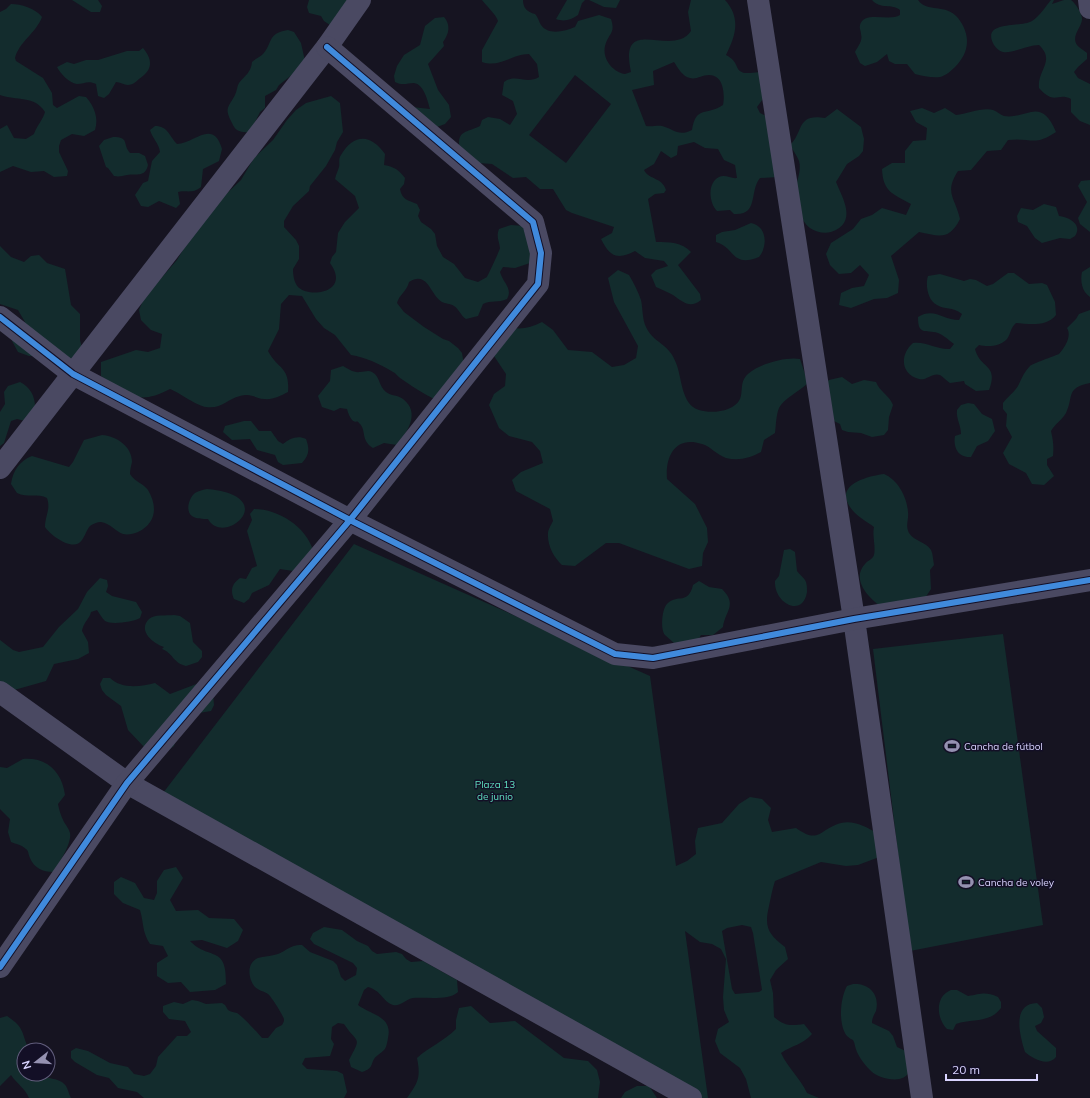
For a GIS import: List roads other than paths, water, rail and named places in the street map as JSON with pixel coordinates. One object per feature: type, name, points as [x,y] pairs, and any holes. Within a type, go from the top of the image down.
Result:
[{"type":"street","points":[[0,468],[327,47],[360,0]]},
{"type":"street","points":[[758,0],[854,619],[922,1098]]},
{"type":"street","points":[[1089,0],[1090,8]]},
{"type":"street","points":[[0,967],[128,783],[350,520],[538,284],[541,253],[533,222],[327,47]]},
{"type":"street","points":[[0,317],[73,374],[350,520],[615,654],[653,658],[854,619],[1090,580]]},
{"type":"street","points":[[0,692],[128,783],[691,1098]]},
{"type":"place","name":"Cancha de fútbol","points":[[952,746]]},
{"type":"place","name":"Cancha de voley","points":[[966,882]]},
{"type":"park label","name":"Plaza 13 de junio","points":[[495,790]]}]
